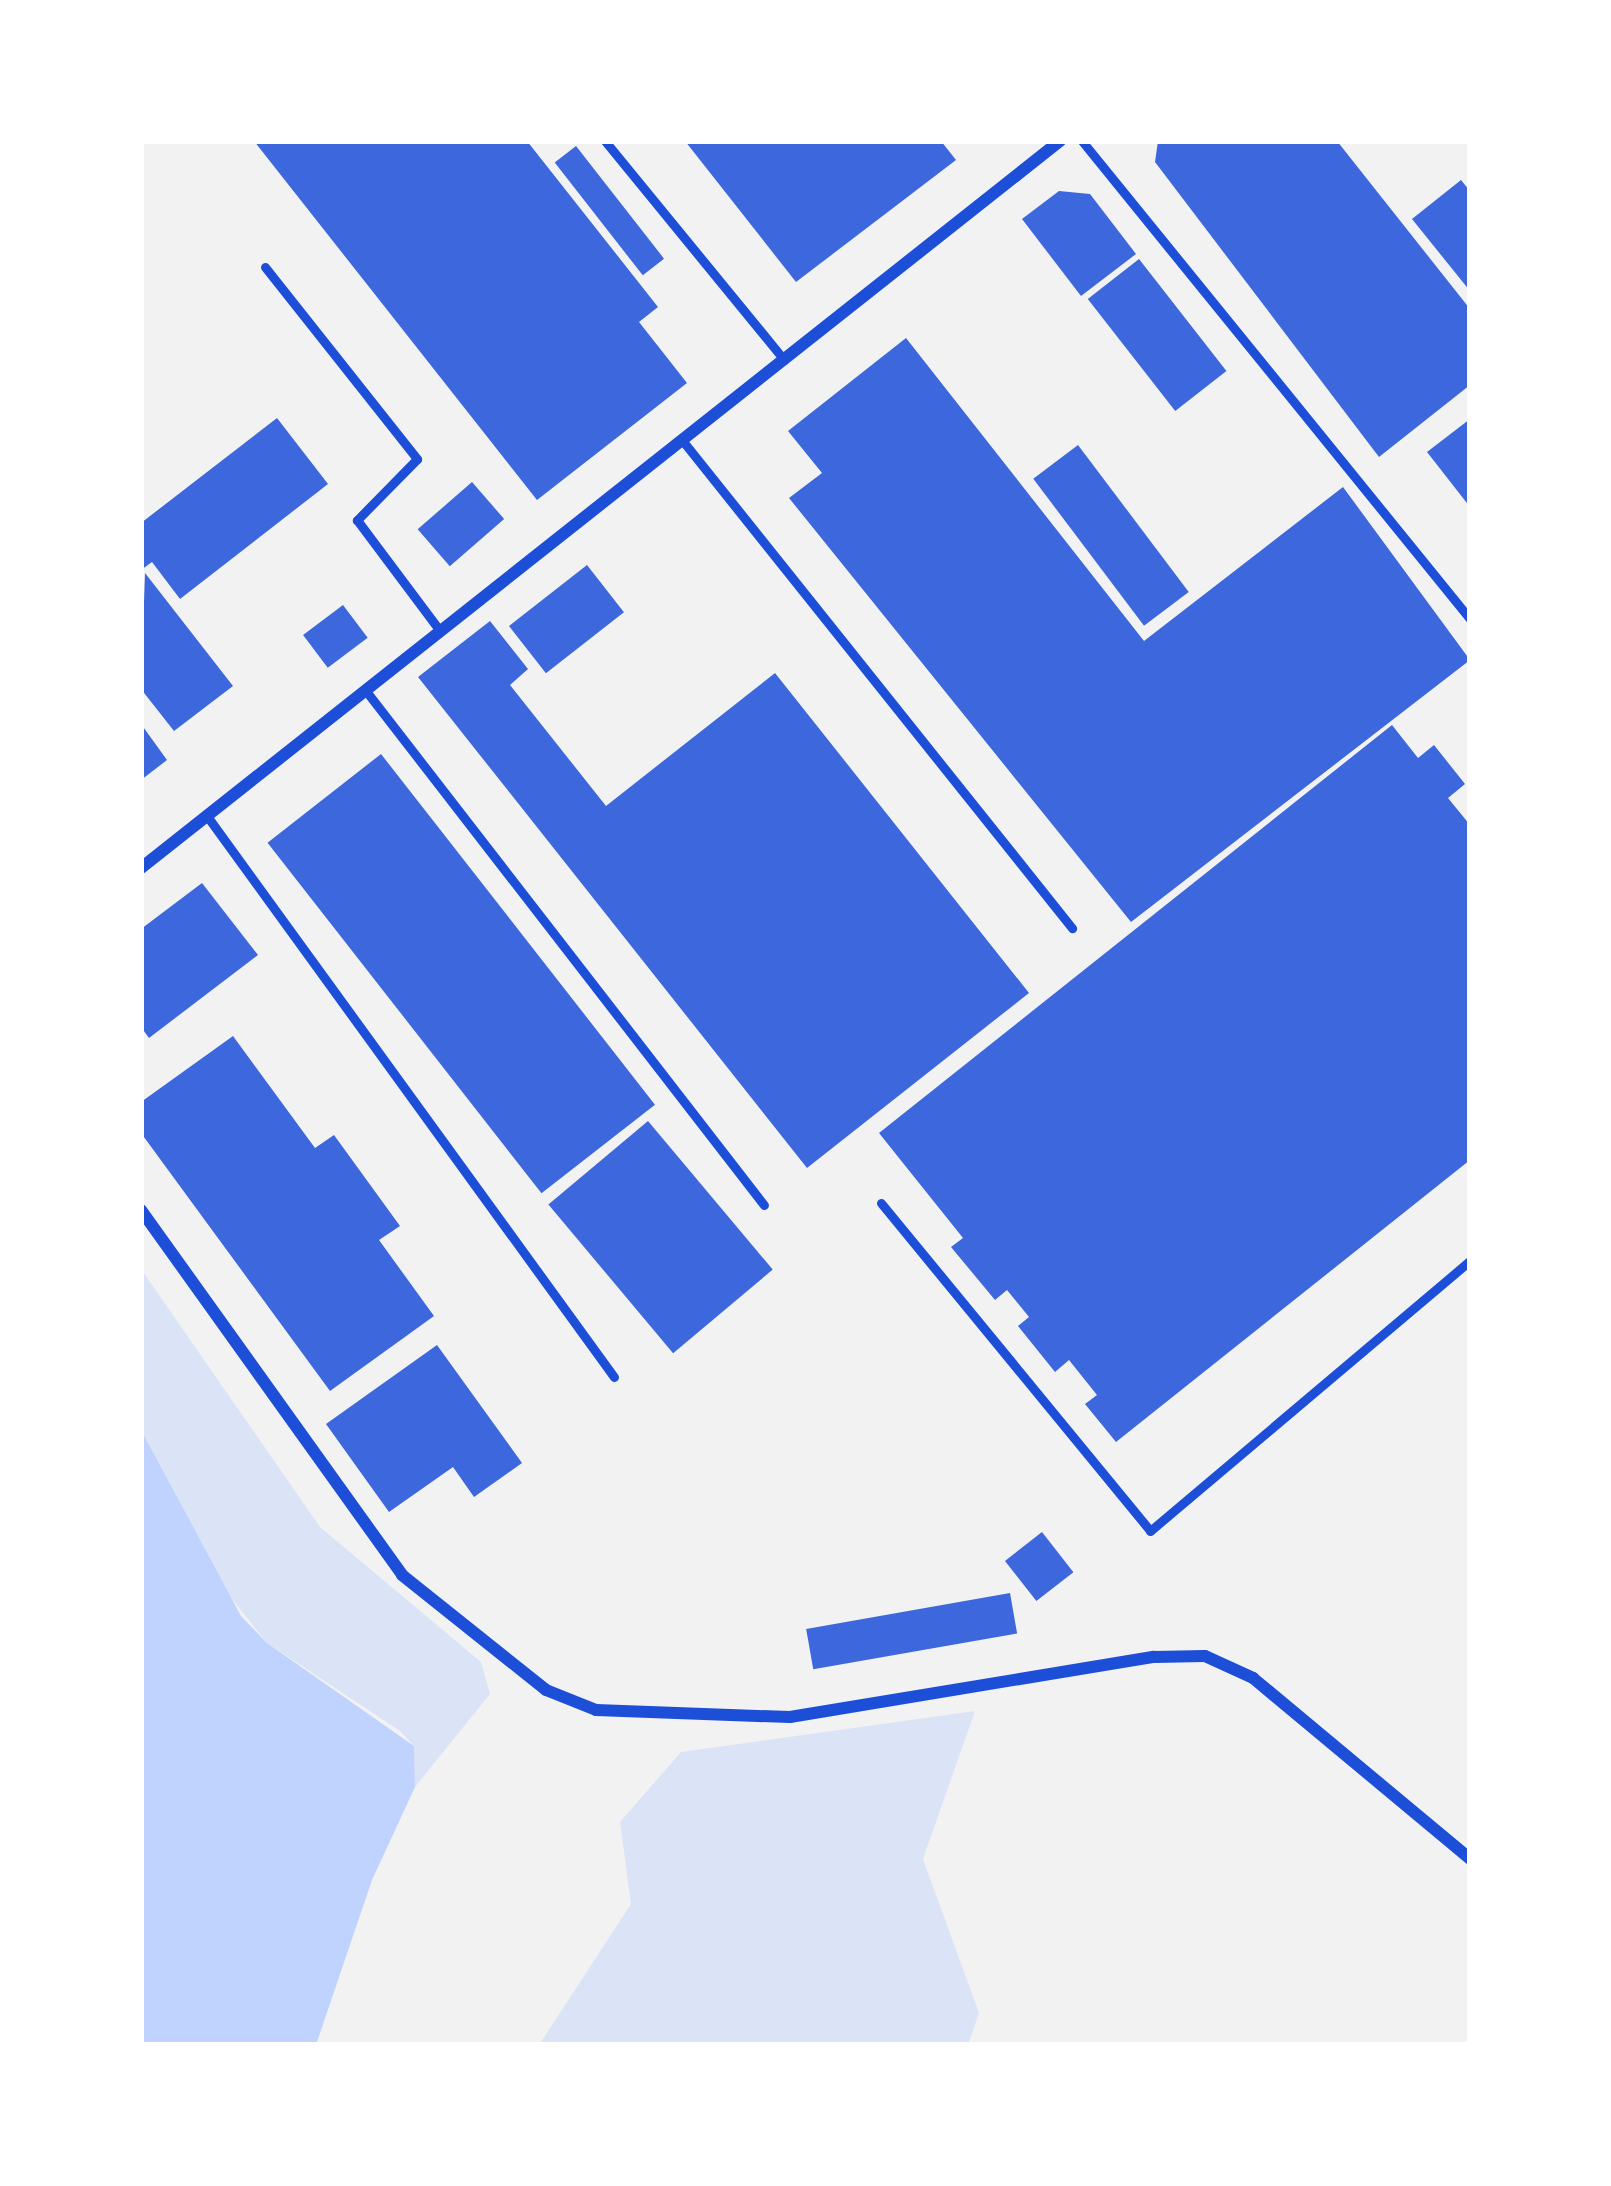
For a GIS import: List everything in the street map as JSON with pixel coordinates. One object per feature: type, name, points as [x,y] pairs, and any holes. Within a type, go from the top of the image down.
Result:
[{"type":"street","points":[[141,868],[1060,141]]},
{"type":"street","points":[[141,1210],[402,1575],[545,1690],[596,1711],[790,1718],[1154,1657],[1205,1656],[1253,1678],[1469,1855]]},
{"type":"lane","points":[[605,141],[784,360]]},
{"type":"lane","points":[[1082,141],[1470,619]]},
{"type":"lane","points":[[265,267],[417,459],[357,520],[440,631]]},
{"type":"lane","points":[[682,440],[1072,928]]},
{"type":"lane","points":[[366,691],[764,1205]]},
{"type":"lane","points":[[207,816],[614,1377]]},
{"type":"lane","points":[[880,1203],[1150,1531],[1470,1261]]},
{"type":"shaded area","points":[[141,1269],[320,1527],[481,1662],[490,1694],[415,1787],[414,1746],[400,1731],[267,1643],[213,1575],[141,1430]]},
{"type":"shaded area","points":[[975,1711],[923,1859],[979,2013],[968,2045],[539,2045],[631,1904],[620,1822],[681,1752]]},
{"type":"water","points":[[141,1430],[241,1616],[267,1643],[414,1746],[415,1787],[372,1880],[316,2045],[141,2045]]},
{"type":"building","points":[[254,141],[527,141],[658,307],[639,322],[687,383],[537,500]]},
{"type":"building","points":[[685,141],[941,141],[956,160],[796,282]]},
{"type":"building","points":[[1158,141],[1337,141],[1470,309],[1470,385],[1379,457],[1155,162]]},
{"type":"building","points":[[576,146],[664,259],[643,275],[555,163]]},
{"type":"building","points":[[1461,180],[1470,191],[1470,291],[1412,219]]},
{"type":"building","points":[[1059,191],[1090,194],[1136,254],[1081,296],[1022,219]]},
{"type":"building","points":[[1139,259],[1226,371],[1175,411],[1088,299]]},
{"type":"building","points":[[906,338],[1144,641],[1343,487],[1470,660],[1131,922],[789,498],[822,473],[788,431]]},
{"type":"building","points":[[277,418],[328,484],[180,599],[152,562],[141,570],[141,523]]},
{"type":"building","points":[[1470,419],[1470,507],[1427,452]]},
{"type":"building","points":[[1078,445],[1189,592],[1144,626],[1033,479]]},
{"type":"building","points":[[472,482],[504,519],[450,566],[418,529]]},
{"type":"building","points":[[587,565],[624,612],[546,673],[509,626]]},
{"type":"building","points":[[145,573],[233,686],[174,731],[141,689]]},
{"type":"building","points":[[343,605],[368,638],[328,668],[303,635]]},
{"type":"building","points":[[490,621],[528,669],[510,685],[606,806],[775,673],[1029,993],[807,1168],[418,677]]},
{"type":"building","points":[[141,724],[167,760],[141,780]]},
{"type":"building","points":[[1392,725],[1418,758],[1434,745],[1465,784],[1448,798],[1470,825],[1470,1160],[1116,1442],[1085,1404],[1097,1395],[1069,1360],[1055,1372],[1018,1326],[1029,1317],[1007,1290],[995,1300],[951,1247],[963,1238],[879,1133]]},
{"type":"building","points":[[381,754],[655,1105],[541,1193],[268,843]]},
{"type":"building","points":[[202,883],[258,955],[149,1038],[141,1027],[141,929]]},
{"type":"building","points":[[233,1036],[315,1148],[334,1135],[400,1226],[379,1240],[434,1316],[330,1391],[141,1133],[141,1102]]},
{"type":"building","points":[[648,1121],[773,1270],[673,1353],[548,1205]]},
{"type":"building","points":[[437,1345],[522,1463],[474,1497],[453,1467],[389,1512],[326,1424]]},
{"type":"building","points":[[1042,1532],[1073,1572],[1036,1601],[1005,1561]]},
{"type":"building","points":[[1010,1593],[1017,1633],[813,1669],[806,1629]]}]
